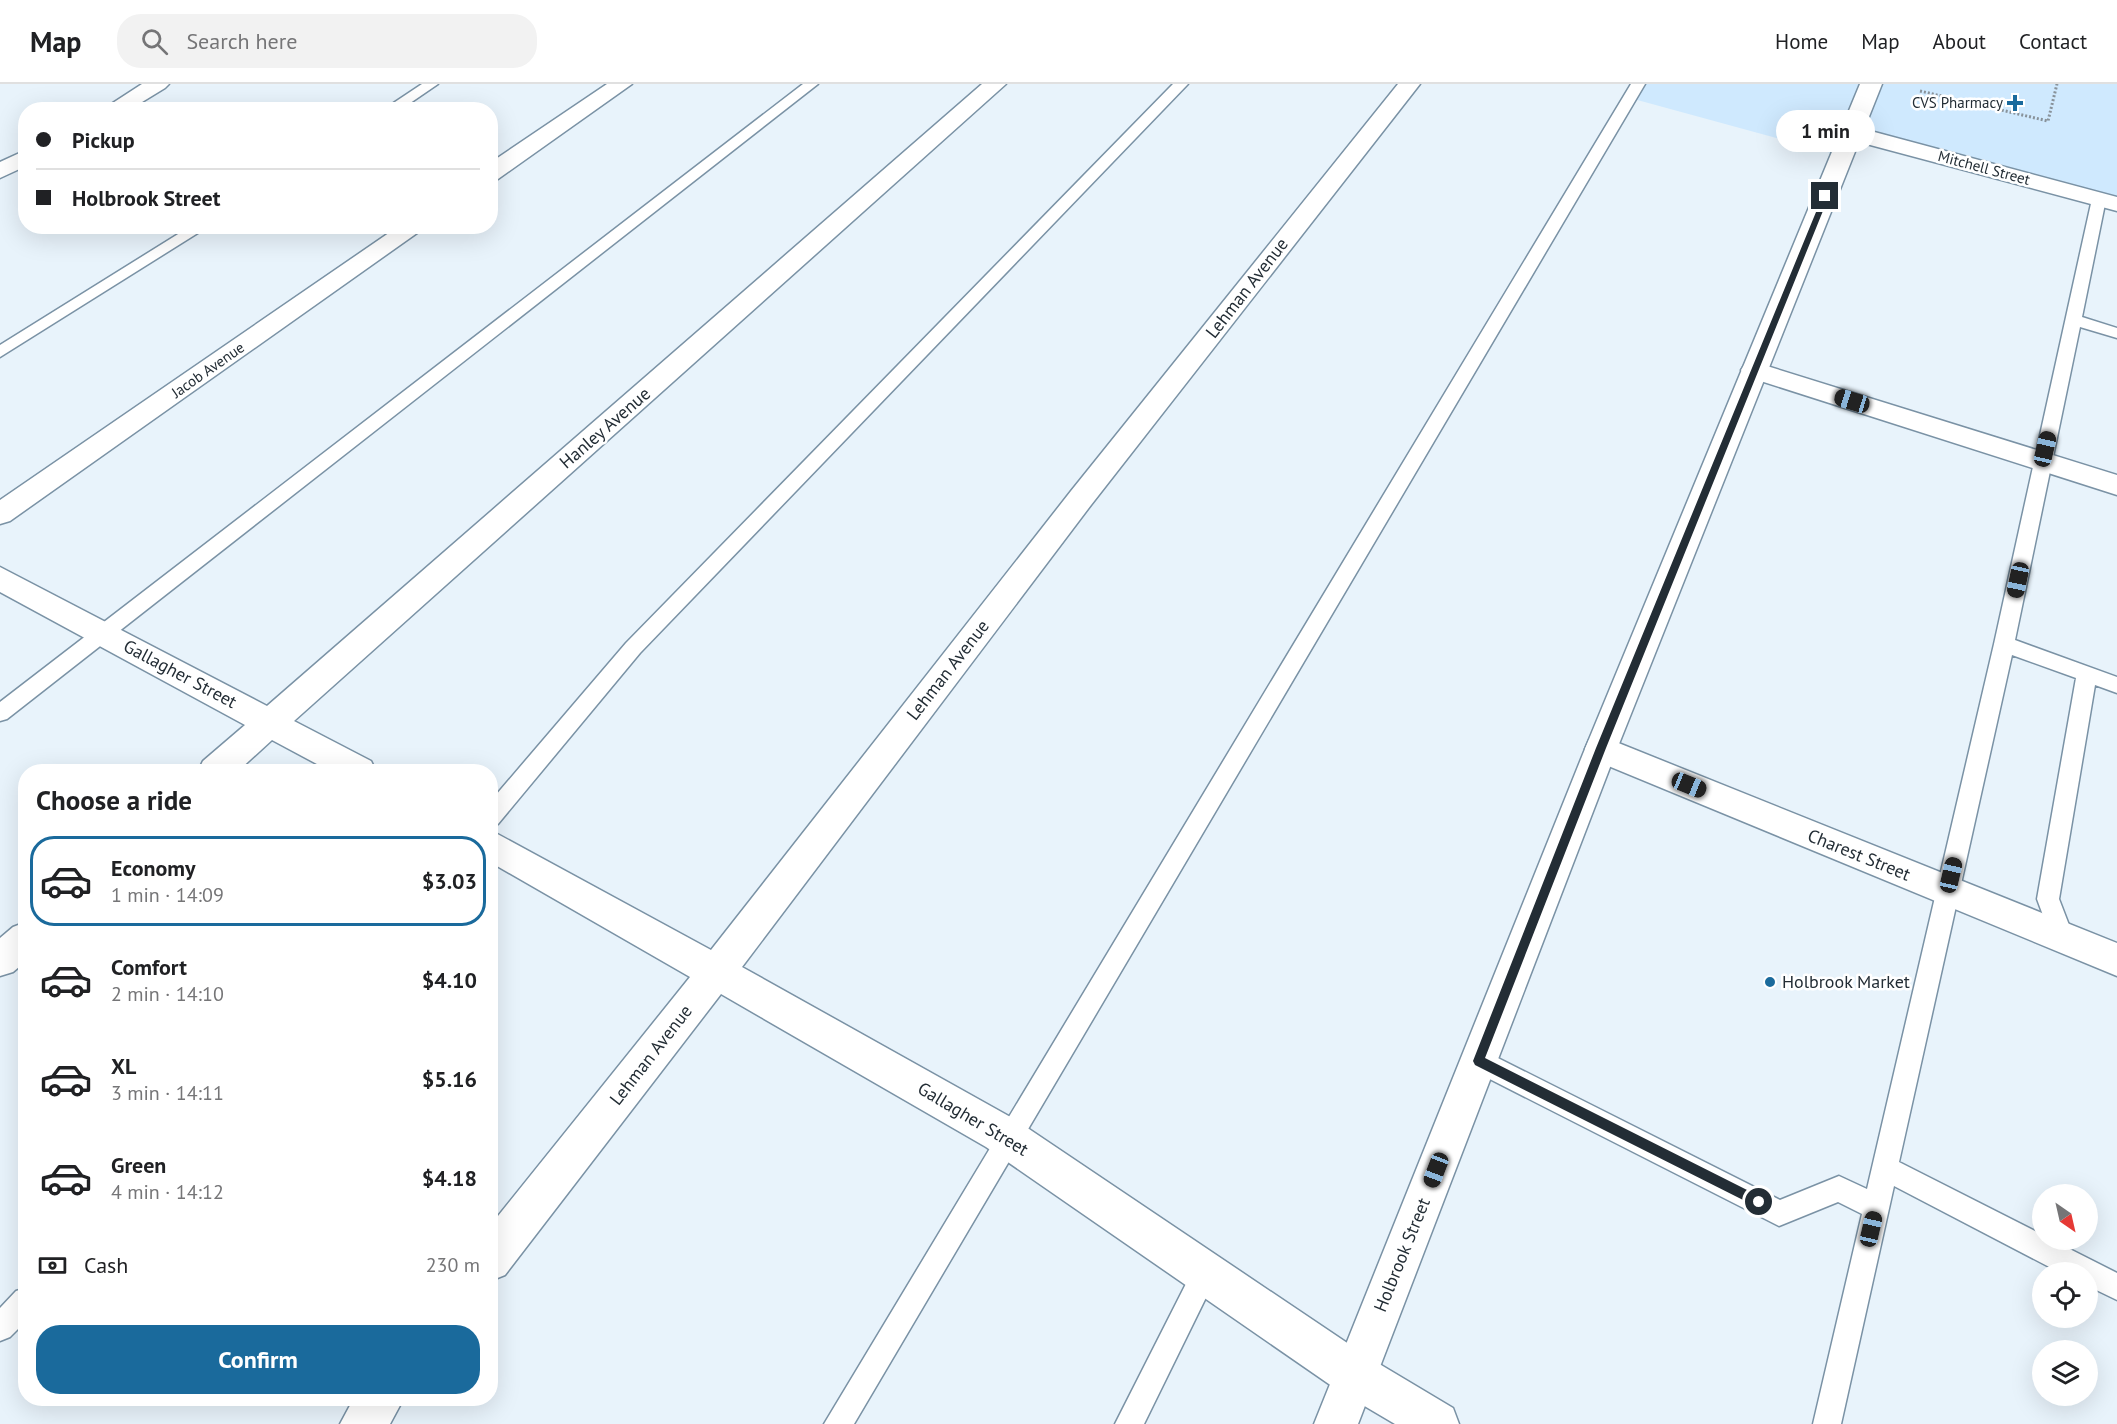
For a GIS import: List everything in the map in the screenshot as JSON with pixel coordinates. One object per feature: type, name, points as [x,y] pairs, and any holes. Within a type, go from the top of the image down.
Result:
[{"type":"street","points":[[126,102],[158,84]]},
{"type":"street","points":[[498,169],[621,84]]},
{"type":"street","name":"Hanley Avenue","points":[[223,764],[995,84]]},
{"type":"street","name":"Lehman Avenue","points":[[498,1250],[1081,498],[1409,84]]},
{"type":"street","name":"Holbrook Street","points":[[1336,1424],[1601,748],[1871,84]]},
{"type":"street","name":"Mitchell Street","points":[[1852,133],[2108,201]]},
{"type":"street","points":[[0,171],[18,161]]},
{"type":"street","name":"Jacob Avenue","points":[[0,514],[403,234]]},
{"type":"street","points":[[1754,370],[2117,485]]},
{"type":"street","name":"Gallagher Street","points":[[0,578],[346,764]]},
{"type":"street","name":"Charest Street","points":[[1601,748],[2117,960]]},
{"type":"street","name":"Gallagher Street","points":[[498,848],[717,970],[1010,1140],[1355,1375],[1437,1424]]},
{"type":"street","points":[[0,960],[18,945]]},
{"type":"street","points":[[362,1424],[376,1406]]},
{"type":"lane","points":[[403,102],[431,84]]},
{"type":"lane","points":[[0,713],[811,84]]},
{"type":"lane","points":[[498,808],[633,648],[1181,84]]},
{"type":"lane","points":[[838,1424],[1010,1140],[1638,84]]},
{"type":"lane","points":[[1827,1424],[2004,644],[2073,320],[2108,201]]},
{"type":"lane","points":[[0,352],[189,234]]},
{"type":"lane","points":[[2073,320],[2117,333]]},
{"type":"lane","points":[[2004,644],[2117,685]]},
{"type":"lane","points":[[2062,938],[2048,899],[2087,674]]},
{"type":"lane","points":[[1479,1061],[1779,1213],[1839,1189],[1876,1207]]},
{"type":"lane","points":[[1885,1168],[2068,1262]]},
{"type":"lane","points":[[1129,1424],[1205,1273]]},
{"type":"lane","points":[[2098,1277],[2117,1287]]},
{"type":"lane","points":[[0,1327],[18,1309]]},
{"type":"path","points":[[1920,91],[2048,121],[2057,84]]},
{"type":"shaded area","points":[[1638,84],[2117,84],[2117,204],[1852,133],[1842,156],[1630,98]]},
{"type":"place","name":"CVS Pharmacy","points":[[2015,103]]},
{"type":"place","name":"Holbrook Market","points":[[1770,982]]},
{"type":"route","points":[[1759,1202],[1479,1061],[1601,748],[1825,196]]}]
